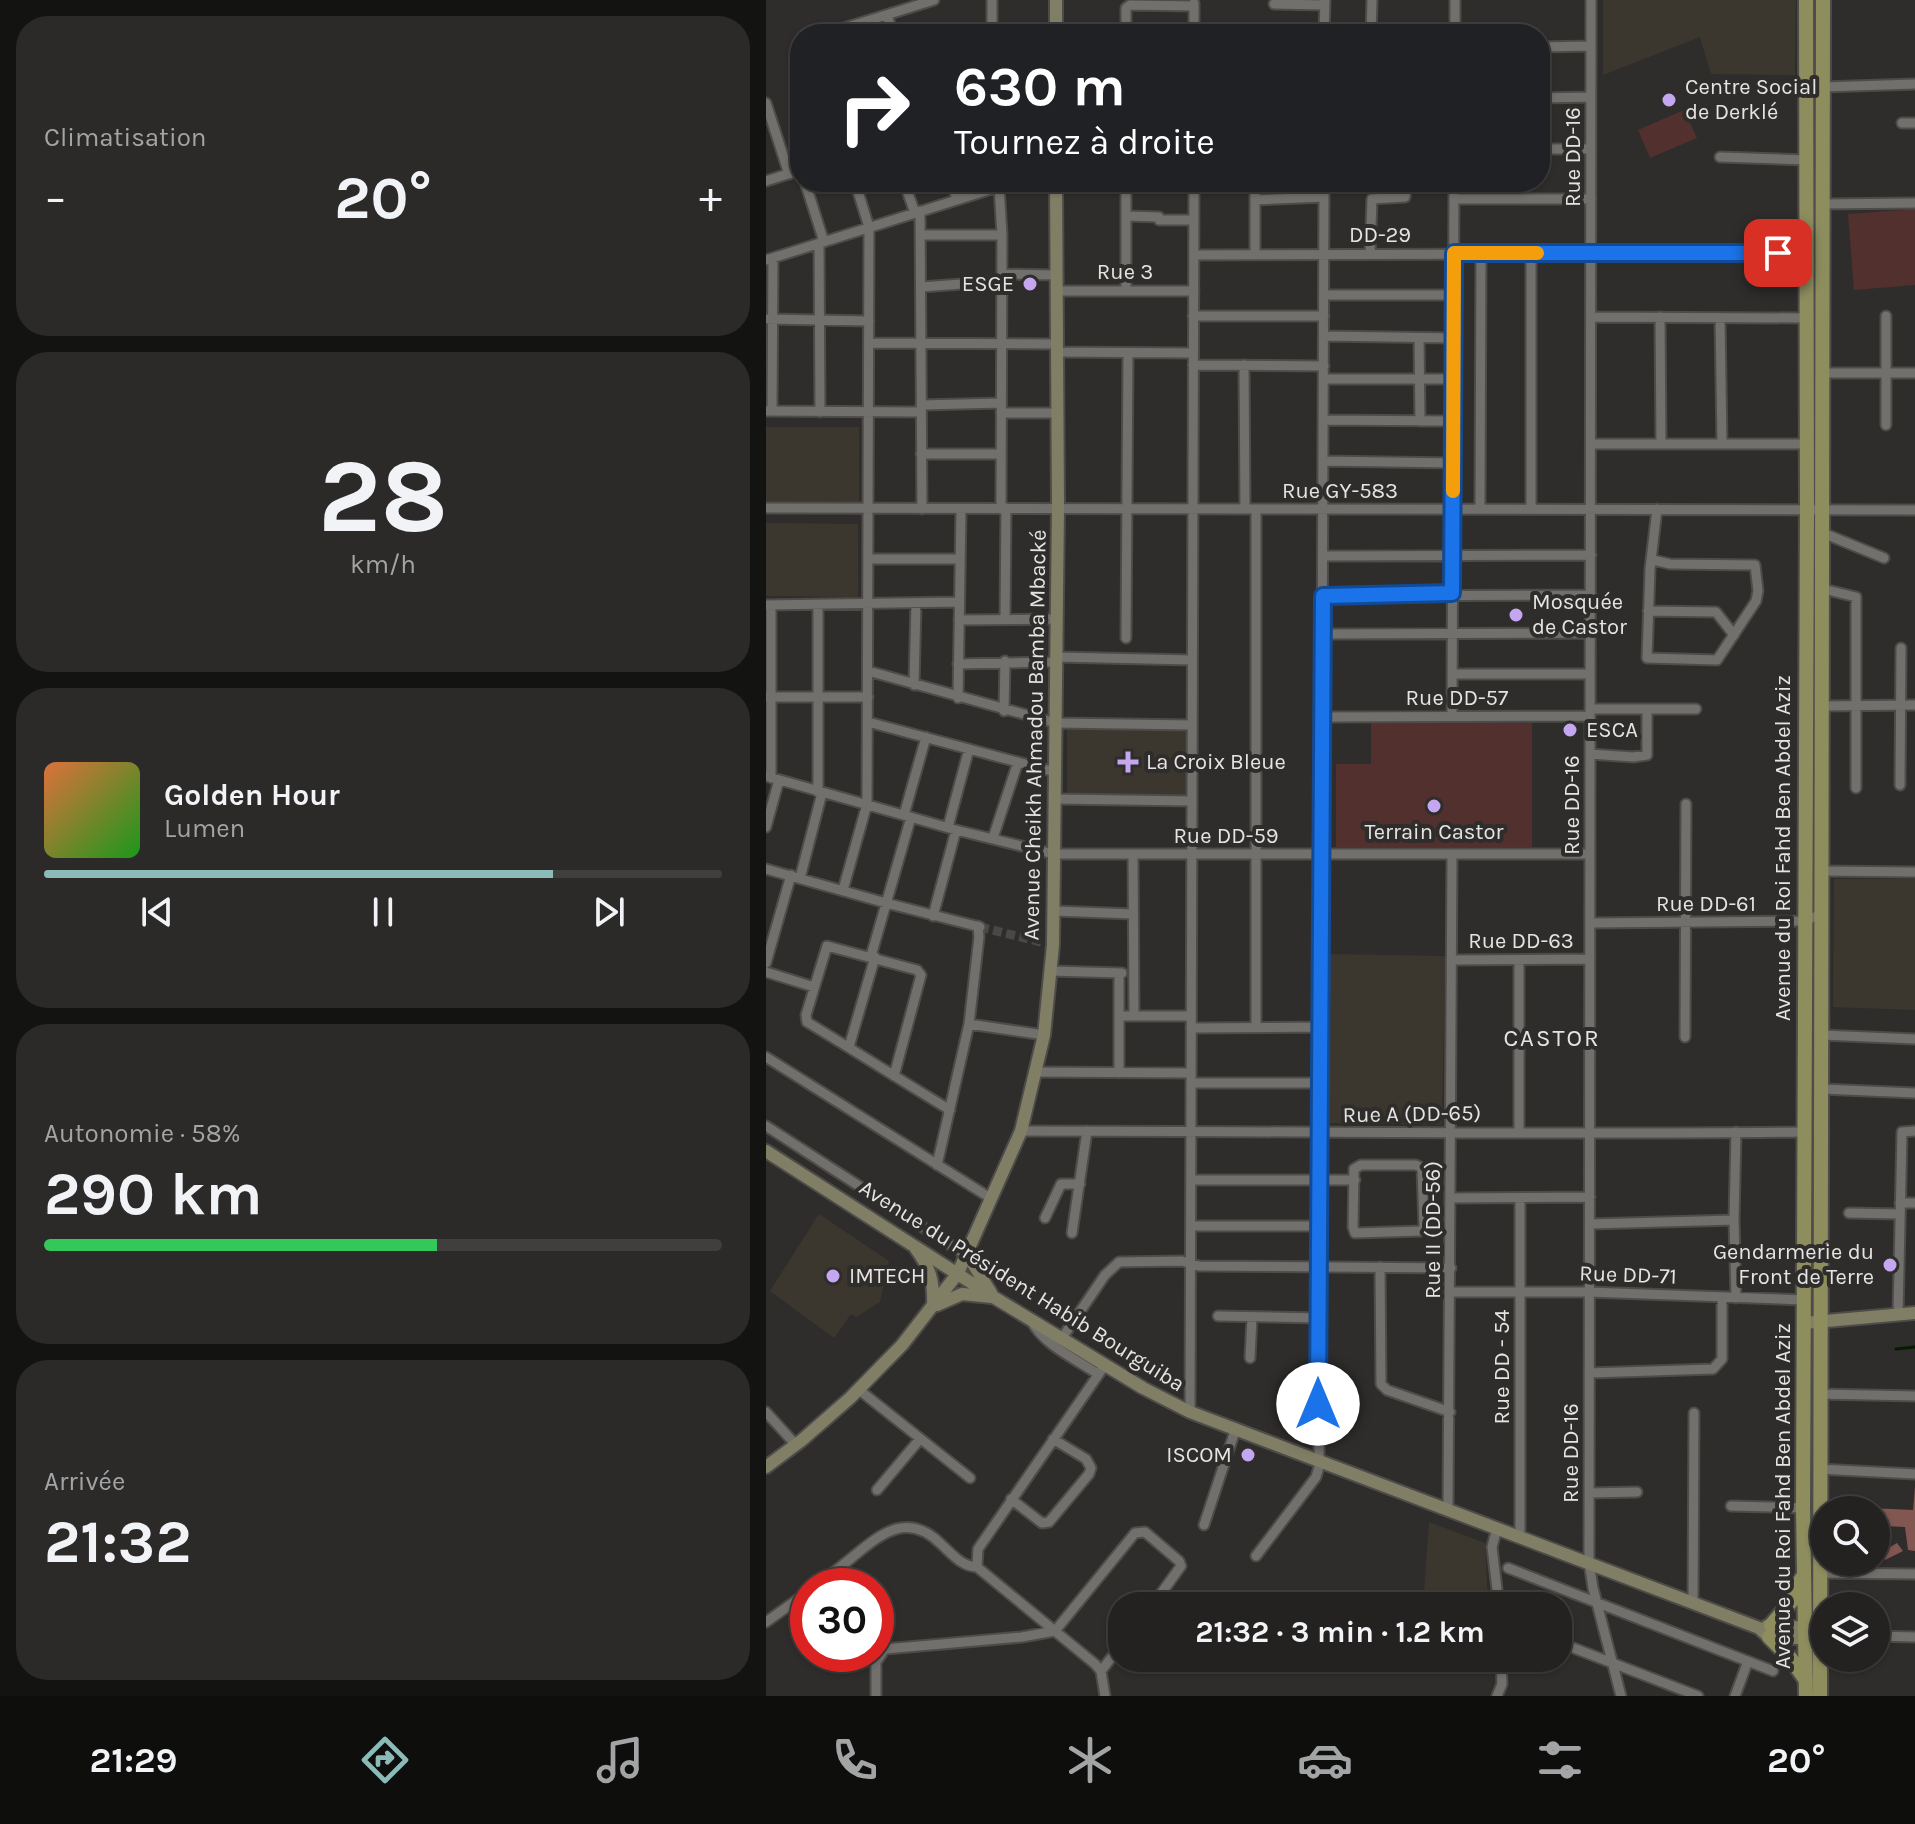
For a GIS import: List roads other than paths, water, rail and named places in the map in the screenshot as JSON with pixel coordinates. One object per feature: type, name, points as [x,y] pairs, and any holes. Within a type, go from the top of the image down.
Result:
[{"type":"main road","name":"Avenue du Roi Fahd Ben Abdel Aziz","points":[[1806,0],[1803,1508],[1810,1558]]},
{"type":"main road","name":"Avenue du Roi Fahd Ben Abdel Aziz","points":[[1817,1496],[1822,1089],[1823,0]]},
{"type":"main road","points":[[1806,1688],[1766,1630],[1810,1575]]},
{"type":"main road","name":"Avenue du Roi Fahd Ben Abdel Aziz","points":[[1806,1688],[1810,1666]]},
{"type":"main road","name":"Avenue du Roi Fahd Ben Abdel Aziz","points":[[1818,1672],[1820,1696]]},
{"type":"street","points":[[858,24],[934,0]]},
{"type":"street","points":[[992,0],[992,24]]},
{"type":"street","points":[[1056,0],[1056,24]]},
{"type":"street","points":[[1371,24],[1372,0]]},
{"type":"street","points":[[1455,0],[1455,24]]},
{"type":"street","name":"Rue DD-16","points":[[1591,0],[1589,1563],[1621,1696]]},
{"type":"street","points":[[1126,24],[1126,8],[1130,5],[1194,3],[1194,24]]},
{"type":"street","points":[[1274,4],[1324,3],[1324,24]]},
{"type":"street","points":[[887,15],[890,24]]},
{"type":"street","points":[[1550,47],[1591,46]]},
{"type":"street","points":[[1823,87],[1915,84]]},
{"type":"street","points":[[1550,98],[1591,97]]},
{"type":"street","points":[[766,103],[789,174],[766,181]]},
{"type":"street","points":[[1902,123],[1915,123]]},
{"type":"street","points":[[1550,149],[1591,149]]},
{"type":"street","points":[[1720,157],[1806,160]]},
{"type":"street","points":[[808,192],[821,242],[820,412]]},
{"type":"street","points":[[843,890],[867,804],[869,227],[858,192]]},
{"type":"street","points":[[909,192],[918,212],[920,235],[922,509]]},
{"type":"street","points":[[955,192],[957,200]]},
{"type":"street","points":[[979,192],[770,259],[769,411],[1001,408],[1056,413]]},
{"type":"street","points":[[996,192],[1002,235],[1001,454],[1005,619]]},
{"type":"street","name":"Avenue Cheikh Ahmadou Bamba Mbacké","points":[[766,1467],[796,1445],[902,1345],[958,1273],[1021,1131],[1044,1035],[1054,911],[1058,508],[1056,192]]},
{"type":"street","points":[[1126,192],[1126,290]]},
{"type":"street","points":[[1190,1412],[1194,192]]},
{"type":"street","points":[[1255,192],[1255,254]]},
{"type":"street","points":[[1256,1556],[1316,1477],[1319,1461],[1324,192]]},
{"type":"street","points":[[1370,253],[1372,199],[1405,197],[1406,192]]},
{"type":"street","points":[[1452,716],[1454,192]]},
{"type":"street","points":[[1255,200],[1324,197]]},
{"type":"street","points":[[1454,199],[1591,199]]},
{"type":"street","points":[[1823,204],[1915,203]]},
{"type":"street","points":[[1126,216],[1194,220]]},
{"type":"street","points":[[920,235],[1002,235]]},
{"type":"street","points":[[1480,508],[1481,253]]},
{"type":"street","points":[[1531,253],[1531,509]]},
{"type":"street","name":"DD-29","points":[[1194,255],[1806,253]]},
{"type":"street","points":[[921,287],[1056,275]]},
{"type":"street","name":"Rue 3","points":[[1057,291],[1194,291]]},
{"type":"street","points":[[1324,295],[1454,295]]},
{"type":"street","points":[[1193,316],[1324,316]]},
{"type":"street","points":[[1886,316],[1886,425]]},
{"type":"street","points":[[1591,317],[1806,318]]},
{"type":"street","points":[[1660,317],[1661,444]]},
{"type":"street","points":[[1720,318],[1722,444]]},
{"type":"street","points":[[769,319],[869,321]]},
{"type":"street","points":[[1324,336],[1454,338]]},
{"type":"street","points":[[1419,338],[1420,421]]},
{"type":"street","points":[[869,343],[1001,343],[1128,353],[1193,353]]},
{"type":"street","points":[[1126,638],[1128,353]]},
{"type":"street","points":[[1193,365],[1324,366]]},
{"type":"street","points":[[1244,365],[1245,509]]},
{"type":"street","points":[[1822,373],[1915,373]]},
{"type":"street","points":[[1324,379],[1454,379]]},
{"type":"street","points":[[1324,420],[1453,421]]},
{"type":"street","points":[[1591,444],[1807,444]]},
{"type":"street","points":[[921,454],[1001,454]]},
{"type":"street","points":[[1324,461],[1453,463]]},
{"type":"street","name":"Rue GY-583","points":[[766,508],[1915,510]]},
{"type":"street","points":[[958,698],[961,509]]},
{"type":"street","points":[[1256,509],[1256,1027]]},
{"type":"street","points":[[1653,560],[1670,564],[1755,565],[1757,596],[1717,660],[1651,660],[1646,655],[1650,569],[1657,509]]},
{"type":"street","points":[[1823,533],[1884,558]]},
{"type":"street","points":[[1323,556],[1591,555]]},
{"type":"street","points":[[868,559],[960,559]]},
{"type":"street","points":[[1823,589],[1856,597],[1856,788]]},
{"type":"street","points":[[1323,596],[1452,593],[1591,595]]},
{"type":"street","points":[[766,827],[772,778],[768,697],[769,606],[959,602]]},
{"type":"street","points":[[914,685],[916,603]]},
{"type":"street","points":[[766,963],[820,792],[818,605]]},
{"type":"street","points":[[1648,611],[1716,612],[1734,635]]},
{"type":"street","points":[[959,620],[1056,619]]},
{"type":"street","points":[[1323,634],[1452,636],[1591,633]]},
{"type":"street","points":[[1900,785],[1901,648]]},
{"type":"street","points":[[958,664],[1056,659],[1192,660]]},
{"type":"street","points":[[1004,711],[1005,661]]},
{"type":"street","points":[[868,671],[1056,723],[1192,725]]},
{"type":"street","points":[[1452,674],[1590,674]]},
{"type":"street","points":[[768,697],[868,697]]},
{"type":"street","points":[[1823,706],[1915,705]]},
{"type":"street","points":[[1590,754],[1647,755],[1647,709]]},
{"type":"street","name":"Rue DD-57","points":[[1323,717],[1696,709]]},
{"type":"street","points":[[868,722],[1055,772]]},
{"type":"street","points":[[849,1047],[926,737]]},
{"type":"street","points":[[933,916],[969,749]]},
{"type":"street","points":[[993,838],[1018,762]]},
{"type":"street","points":[[1902,763],[1915,762]]},
{"type":"street","name":"Rue DD-59","points":[[772,778],[1054,854],[1589,854]]},
{"type":"street","points":[[1055,799],[1192,801]]},
{"type":"street","points":[[1685,1037],[1686,804]]},
{"type":"street","points":[[1133,854],[1134,1016]]},
{"type":"street","name":"Rue II (DD-56)","points":[[1448,1511],[1452,854]]},
{"type":"street","points":[[766,869],[979,926],[969,1024],[937,1165]]},
{"type":"street","points":[[1822,871],[1915,872]]},
{"type":"street","points":[[1054,911],[1133,914]]},
{"type":"street","name":"Rue DD-61","points":[[1590,923],[1805,921],[1821,914]]},
{"type":"street","points":[[894,1076],[921,975],[917,970],[827,946],[805,1020],[894,1076],[950,1110]]},
{"type":"street","name":"Rue DD-63","points":[[1451,960],[1590,959]]},
{"type":"street","points":[[1519,960],[1519,1131]]},
{"type":"street","points":[[1051,971],[1133,973]]},
{"type":"street","points":[[766,972],[814,987]]},
{"type":"street","points":[[1119,973],[1119,1073]]},
{"type":"street","points":[[1119,1016],[1191,1016]]},
{"type":"street","points":[[969,1024],[1044,1035]]},
{"type":"street","points":[[1191,1028],[1323,1027]]},
{"type":"street","points":[[1822,1035],[1915,1039]]},
{"type":"street","points":[[766,1057],[992,1199]]},
{"type":"street","points":[[1034,1072],[1322,1083]]},
{"type":"street","points":[[1822,1089],[1915,1093]]},
{"type":"street","points":[[766,1126],[967,1252],[994,1297]]},
{"type":"street","name":"Rue A (DD-65)","points":[[1021,1131],[1803,1132]]},
{"type":"street","points":[[1072,1233],[1087,1131]]},
{"type":"street","points":[[1898,1314],[1902,1132],[1915,1131]]},
{"type":"street","points":[[1736,1132],[1736,1298]]},
{"type":"street","name":"Avenue du Président Habib Bourguiba","points":[[766,1151],[1030,1317],[1101,1369],[1190,1412],[1766,1630],[1810,1634]]},
{"type":"street","points":[[1361,1165],[1416,1165],[1422,1168],[1424,1227],[1421,1231],[1355,1233],[1355,1180],[1354,1169],[1361,1165]]},
{"type":"street","points":[[1191,1180],[1355,1180]]},
{"type":"street","points":[[1045,1218],[1061,1184],[1080,1184]]},
{"type":"street","points":[[1451,1198],[1590,1197]]},
{"type":"street","name":"Rue DD - 54","points":[[1520,1198],[1520,1536]]},
{"type":"street","points":[[1849,1213],[1900,1208],[1915,1203]]},
{"type":"street","points":[[1590,1224],[1734,1220]]},
{"type":"street","points":[[1191,1226],[1319,1226]]},
{"type":"street","points":[[909,1240],[933,1279],[931,1308]]},
{"type":"street","points":[[1062,1338],[1105,1275],[1119,1262],[1451,1268]]},
{"type":"street","points":[[1380,1267],[1381,1384],[1387,1390],[1450,1412]]},
{"type":"street","name":"Rue DD-71","points":[[1451,1292],[1520,1290],[1804,1300]]},
{"type":"street","points":[[931,1308],[962,1294],[994,1297]]},
{"type":"street","points":[[1589,1373],[1713,1369],[1722,1359],[1722,1297]]},
{"type":"street","points":[[1804,1323],[1915,1313]]},
{"type":"street","points":[[1218,1316],[1318,1318]]},
{"type":"street","points":[[977,1567],[978,1549],[1101,1369],[1039,1334],[1030,1317]]},
{"type":"street","points":[[1250,1358],[1252,1317]]},
{"type":"street","points":[[858,1389],[970,1478]]},
{"type":"street","points":[[1820,1394],[1915,1396]]},
{"type":"street","points":[[766,1412],[796,1445]]},
{"type":"street","points":[[1693,1603],[1694,1413]]},
{"type":"street","points":[[1204,1525],[1236,1428]]},
{"type":"street","points":[[877,1490],[920,1439]]},
{"type":"street","points":[[1011,1499],[1042,1523],[1049,1522],[1089,1474],[1091,1468],[1086,1459],[1053,1439]]},
{"type":"street","points":[[1819,1469],[1915,1474]]},
{"type":"street","points":[[1589,1493],[1637,1492]]},
{"type":"street","points":[[1731,1506],[1803,1508]]},
{"type":"street","points":[[1497,1528],[1492,1547],[1497,1592]]},
{"type":"street","points":[[838,1568],[890,1529],[927,1533],[966,1565],[977,1567],[1101,1671],[1105,1696]]},
{"type":"street","points":[[876,1696],[876,1662],[885,1649],[1022,1637],[1055,1631],[1135,1533],[1140,1531],[1179,1561],[1181,1566],[1162,1592]]},
{"type":"street","points":[[1508,1568],[1773,1671]]},
{"type":"street","points":[[1890,1574],[1915,1574]]},
{"type":"street","points":[[766,1622],[790,1605]]},
{"type":"street","points":[[1890,1636],[1915,1637]]},
{"type":"street","points":[[1572,1647],[1698,1696]]},
{"type":"street","points":[[1735,1696],[1748,1661]]},
{"type":"street","points":[[1101,1671],[1108,1662]]},
{"type":"street","points":[[1497,1696],[1502,1684],[1502,1672]]},
{"type":"waterway","points":[[1896,1349],[1915,1347]]},
{"type":"tunnel","points":[[980,927],[1053,945]]},
{"type":"place","name":"Centre Social de Derklé","points":[[1669,100]]},
{"type":"place","name":"ESGE","points":[[1030,284]]},
{"type":"place","name":"Mosquée de Castor","points":[[1516,615]]},
{"type":"place","name":"ESCA","points":[[1570,730]]},
{"type":"place","name":"La Croix Bleue","points":[[1128,762]]},
{"type":"place","name":"Terrain Castor","points":[[1434,806]]},
{"type":"place","name":"Gendarmerie du Front de Terre","points":[[1890,1265]]},
{"type":"place","name":"IMTECH","points":[[833,1276]]},
{"type":"place","name":"ISCOM","points":[[1248,1455]]},
{"type":"district","name":"CASTOR","points":[[1552,1038]]}]
